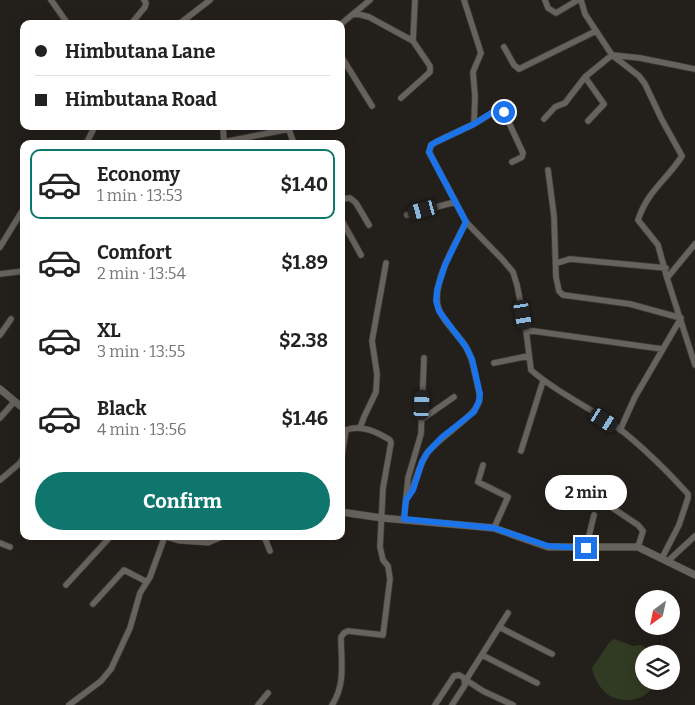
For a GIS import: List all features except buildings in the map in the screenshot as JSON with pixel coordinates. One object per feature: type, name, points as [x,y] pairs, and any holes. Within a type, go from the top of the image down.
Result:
[{"type":"street","points":[[51,0],[65,20]]},
{"type":"street","points":[[134,20],[145,7],[146,3],[144,0]]},
{"type":"street","points":[[184,20],[210,0]]},
{"type":"street","points":[[345,21],[370,0]]},
{"type":"street","points":[[413,41],[415,0]]},
{"type":"street","points":[[464,0],[481,53],[473,72],[475,96],[474,124]]},
{"type":"street","points":[[545,0],[548,8],[556,13],[579,0],[584,14],[612,55],[639,76],[645,84],[682,156],[675,168],[653,190],[643,206],[638,220],[658,245],[695,365]]},
{"type":"street","points":[[354,13],[369,17],[413,41],[430,66],[430,72],[401,98]]},
{"type":"street","points":[[504,47],[514,65],[519,69],[596,31]]},
{"type":"street","points":[[544,119],[555,107],[565,103],[585,77],[612,55],[640,58],[695,69]]},
{"type":"street","points":[[345,62],[372,106]]},
{"type":"street","points":[[585,77],[604,104],[588,121]]},
{"type":"street","points":[[512,162],[522,157],[523,153],[501,110],[496,110],[474,124],[436,142],[429,152],[466,222],[502,258],[513,272],[526,330],[531,370],[543,381],[620,430],[657,462],[688,494],[679,525],[665,560]]},
{"type":"street","points":[[236,140],[276,130]]},
{"type":"street","points":[[548,170],[554,216],[556,277],[559,292],[563,295],[630,304],[681,318]]},
{"type":"street","points":[[345,199],[350,198],[356,203],[369,225]]},
{"type":"street","points":[[407,215],[455,202]]},
{"type":"street","points":[[0,247],[20,214]]},
{"type":"street","points":[[406,500],[413,490],[427,453],[442,437],[474,412],[479,401],[480,394],[472,359],[466,347],[439,311],[436,301],[437,290],[445,265],[466,222]]},
{"type":"street","points":[[345,226],[361,255]]},
{"type":"street","points":[[667,278],[695,244]]},
{"type":"street","points":[[557,264],[570,259],[666,268]]},
{"type":"street","points":[[360,428],[376,392],[377,374],[372,341],[386,263]]},
{"type":"street","points":[[0,274],[20,272]]},
{"type":"street","points":[[620,430],[635,397],[681,318]]},
{"type":"street","points":[[0,335],[11,319]]},
{"type":"street","points":[[526,330],[662,349]]},
{"type":"street","points":[[494,363],[528,356]]},
{"type":"street","points":[[404,519],[408,478],[421,434],[424,358]]},
{"type":"street","points":[[521,451],[543,381]]},
{"type":"street","points":[[0,389],[20,406]]},
{"type":"street","points":[[421,420],[454,397]]},
{"type":"street","points":[[0,418],[14,402]]},
{"type":"street","points":[[332,705],[338,695],[342,680],[341,637],[348,631],[383,635],[390,578],[388,566],[383,560],[380,547],[383,488],[391,443],[390,440],[378,432],[360,428],[346,430],[345,436]]},
{"type":"street","points":[[0,480],[20,463]]},
{"type":"street","points":[[483,465],[478,482],[508,497],[494,528]]},
{"type":"street","points":[[605,502],[638,525],[643,531],[638,548]]},
{"type":"street","points":[[345,513],[382,518],[494,528],[548,546],[638,548],[695,575]]},
{"type":"street","points":[[586,548],[594,515]]},
{"type":"street","points":[[665,560],[695,536]]},
{"type":"street","points":[[66,585],[107,540]]},
{"type":"street","points":[[69,705],[101,681],[111,669],[130,628],[140,594],[147,582],[163,540]]},
{"type":"street","points":[[179,540],[208,542],[213,540]]},
{"type":"street","points":[[266,540],[270,551]]},
{"type":"street","points":[[0,543],[10,547]]},
{"type":"street","points":[[93,604],[124,570],[147,582]]},
{"type":"street","points":[[452,705],[508,613]]},
{"type":"street","points":[[499,627],[552,654]]},
{"type":"street","points":[[482,655],[537,683]]},
{"type":"street","points":[[435,705],[454,676],[459,675],[466,682],[513,704]]},
{"type":"street","points":[[258,705],[268,693]]},
{"type":"green space","points":[[614,639],[635,646],[635,690],[651,690],[644,696],[631,700],[618,699],[608,695],[601,688],[592,668],[609,643]]},
{"type":"route","points":[[504,112],[499,109],[496,110],[474,124],[431,145],[429,152],[466,222],[445,265],[437,290],[436,301],[439,311],[466,347],[472,359],[480,394],[474,412],[442,437],[427,453],[413,490],[406,500],[404,519],[494,528],[548,546],[586,548]]}]
